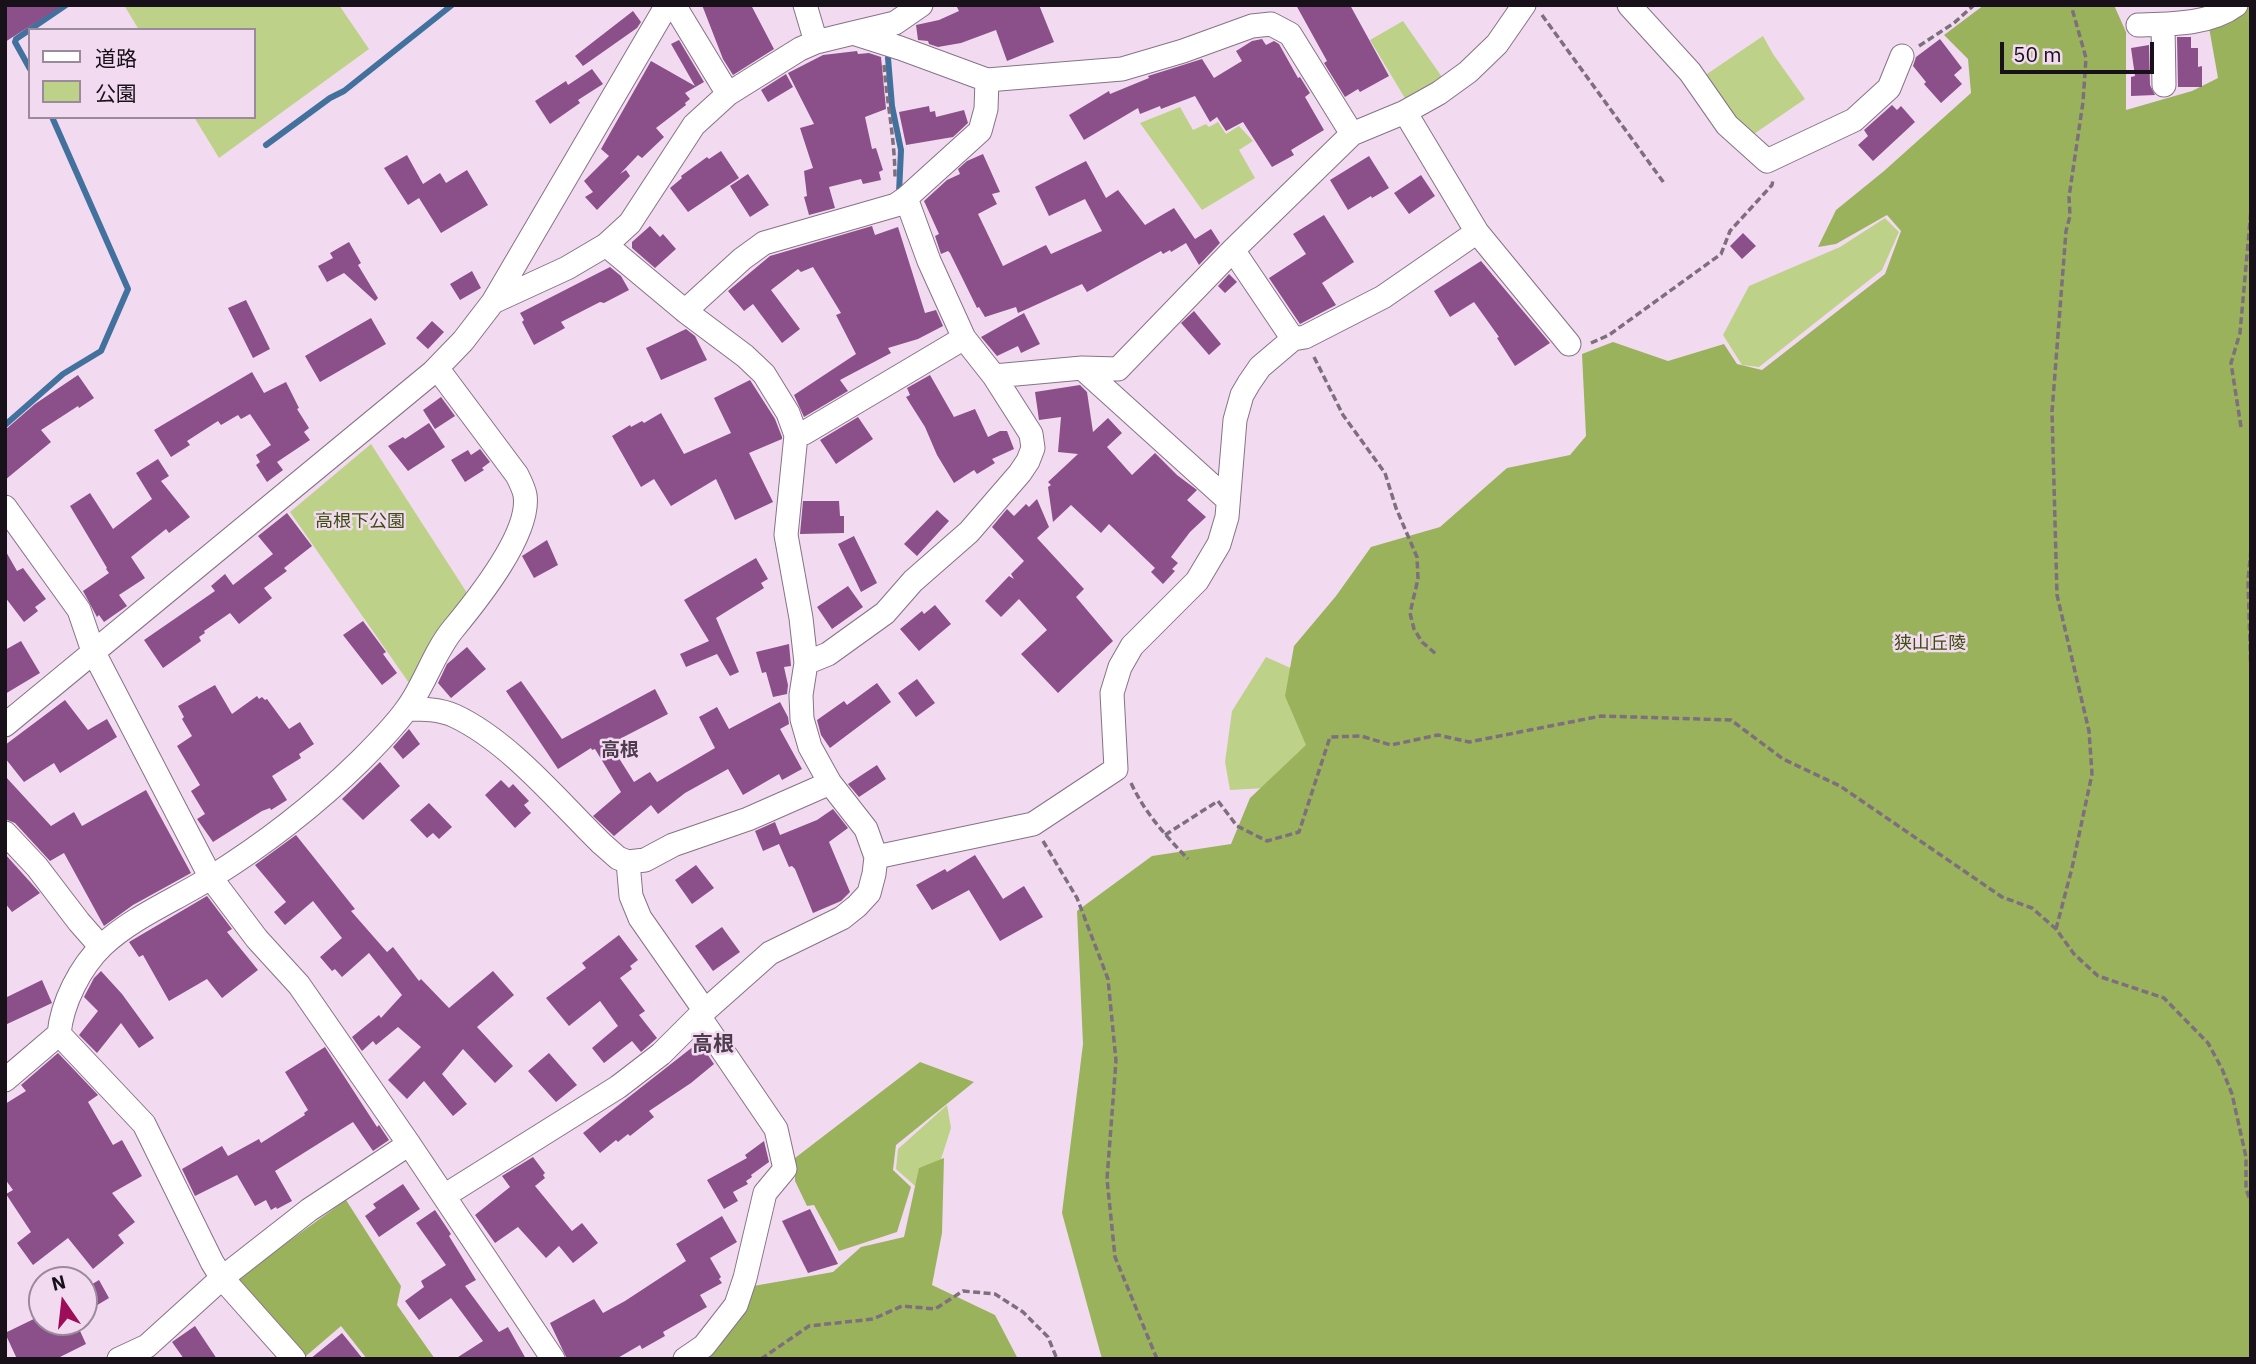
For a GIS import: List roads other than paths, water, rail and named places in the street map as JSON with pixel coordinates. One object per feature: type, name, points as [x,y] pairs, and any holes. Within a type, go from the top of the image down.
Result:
[{"type":"street","points":[[5,725],[437,368],[463,341],[493,302],[667,5]]},
{"type":"street","points":[[674,5],[728,94]]},
{"type":"street","points":[[805,5],[816,42]]},
{"type":"street","points":[[493,302],[567,268],[606,245],[630,223],[694,125],[728,94],[800,49],[816,42],[895,23],[921,5]]},
{"type":"street","points":[[994,376],[1082,368],[1118,369],[1233,250],[1352,134],[1405,112],[1439,93],[1468,72],[1497,44],[1524,5]]},
{"type":"street","points":[[1629,5],[1690,72],[1727,125],[1767,161],[1854,120],[1889,88],[1902,56]]},
{"type":"street","points":[[2138,25],[2163,25],[2206,19],[2223,14],[2236,5]]},
{"type":"street","points":[[853,33],[987,80],[1122,69],[1252,26],[1271,24],[1290,34],[1352,134]]},
{"type":"street","points":[[2163,25],[2164,85]]},
{"type":"street","points":[[685,311],[742,259],[764,243],[901,202],[980,131],[986,109],[987,80]]},
{"type":"street","points":[[1405,112],[1477,232],[1569,344]]},
{"type":"street","points":[[806,663],[828,654],[885,613],[913,581],[969,532],[1028,461],[1033,448],[1031,434],[994,376],[964,338],[901,202]]},
{"type":"street","points":[[876,858],[1033,824],[1116,769],[1112,692],[1120,667],[1132,646],[1197,581],[1224,531],[1235,420],[1242,395],[1260,368],[1299,338],[1383,297],[1477,232]]},
{"type":"street","points":[[444,1196],[618,1087],[661,1054],[702,1013],[771,953],[842,918],[869,893],[876,858],[866,829],[830,783],[810,747],[802,719],[801,695],[806,663],[786,535],[796,435],[788,413],[764,374],[745,356],[685,311],[606,245]]},
{"type":"street","points":[[1233,250],[1299,338]]},
{"type":"street","points":[[796,435],[804,433],[964,338]]},
{"type":"street","points":[[5,1080],[59,1034],[61,1015],[78,979],[101,947],[122,930],[211,878],[263,842],[322,796],[360,761],[407,709],[442,643],[484,590],[506,555],[521,520],[525,496],[517,475],[437,368]]},
{"type":"street","points":[[1082,368],[1228,500]]},
{"type":"street","points":[[5,507],[79,610],[93,651],[211,878],[257,939],[299,985],[553,1359]]},
{"type":"street","points":[[407,709],[429,709],[453,715],[496,740],[601,843],[618,858],[628,862],[645,860],[673,845],[748,818],[830,783]]},
{"type":"street","points":[[5,833],[37,867],[101,947]]},
{"type":"street","points":[[628,862],[631,896],[640,918],[776,1129],[785,1169],[765,1193],[736,1305],[704,1346],[685,1359]]},
{"type":"street","points":[[59,1034],[144,1124],[222,1278],[294,1359]]},
{"type":"street","points":[[120,1359],[147,1346],[222,1278],[309,1210],[409,1144]]},
{"type":"waterway","points":[[32,28],[66,5]]},
{"type":"waterway","points":[[266,145],[330,98],[344,91],[452,5]]},
{"type":"waterway","points":[[28,31],[15,42],[28,65]]},
{"type":"waterway","points":[[888,58],[892,106],[901,150],[899,193]]},
{"type":"waterway","points":[[5,425],[63,374],[101,351],[128,289],[53,119]]},
{"type":"district","name":"高根","points":[[620,751]]},
{"type":"district","name":"高根","points":[[713,1045]]},
{"type":"park label","name":"高根下公園","points":[[360,522]]},
{"type":"park label","name":"狭山丘陵","points":[[1930,644]]}]
